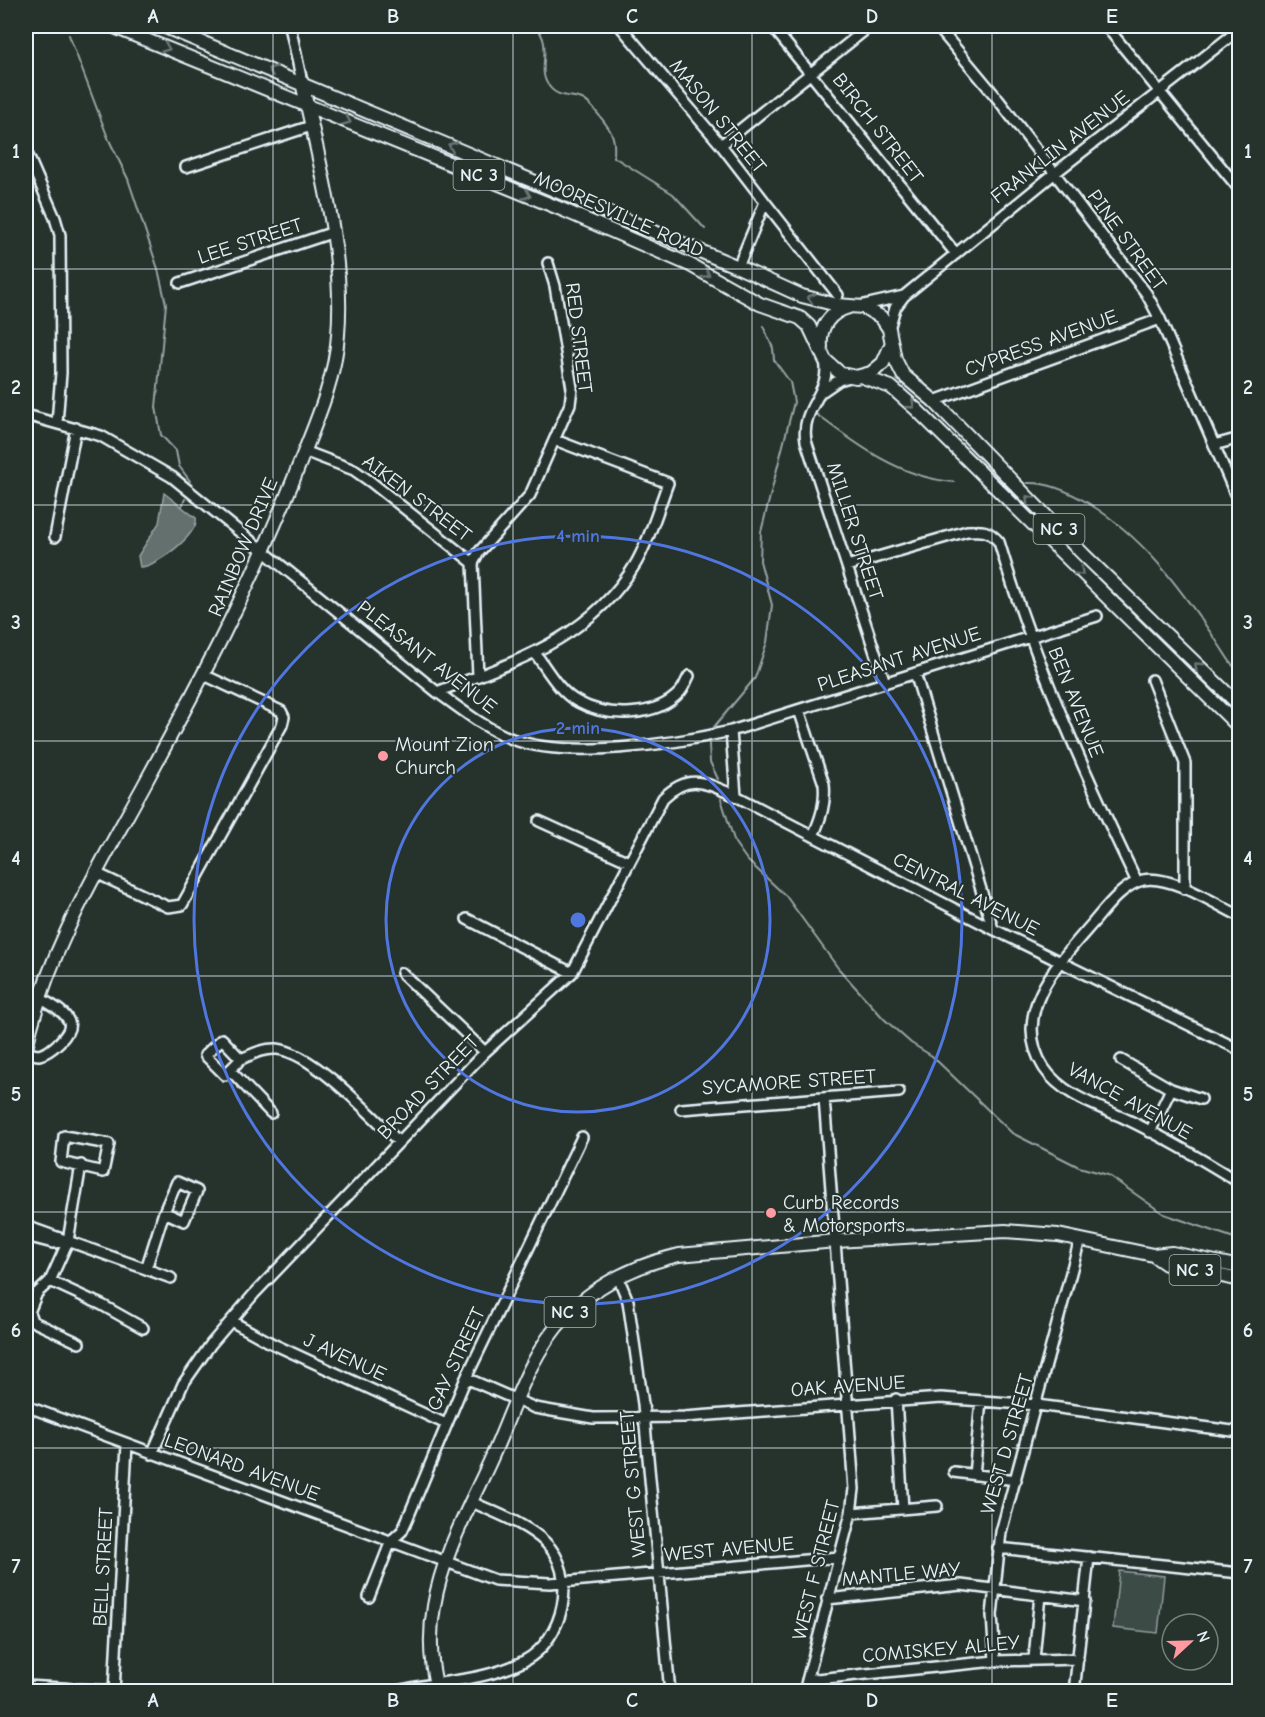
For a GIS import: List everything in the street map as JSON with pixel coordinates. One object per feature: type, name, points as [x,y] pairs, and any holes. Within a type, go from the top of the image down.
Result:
[{"type":"main road","name":"MOORESVILLE ROAD","points":[[112,26],[561,209],[690,265],[760,304],[800,318],[808,326],[824,357],[836,372],[891,387],[916,409],[1239,728]]},
{"type":"main road","name":"MOORESVILLE ROAD","points":[[163,26],[302,82],[802,296],[837,305],[856,306],[877,314],[889,329]]},
{"type":"main road","name":"RAINBOW DRIVE","points":[[26,1050],[40,998],[96,873],[204,675],[265,552],[333,369],[338,336],[331,233],[302,82]]},
{"type":"main road","points":[[824,357],[820,338],[826,323],[837,311],[856,306]]},
{"type":"main road","points":[[856,377],[880,367],[889,354],[891,344],[889,329]]},
{"type":"main road","name":"NC 3","points":[[891,344],[903,375],[934,401],[1084,555],[1239,706]]},
{"type":"main road","name":"NC 3","points":[[437,1687],[432,1662],[434,1606],[447,1562],[537,1354],[552,1332],[583,1301],[618,1277],[657,1260],[679,1255],[836,1241],[1005,1230],[1080,1239],[1154,1255],[1172,1253],[1239,1267]]},
{"type":"main road","name":"NC 3","points":[[1154,1255],[1166,1264],[1239,1280]]},
{"type":"street","name":"RAINBOW DRIVE","points":[[290,26],[302,82]]},
{"type":"street","name":"MASON STREET","points":[[620,26],[721,145],[838,295]]},
{"type":"street","name":"BIRCH STREET","points":[[772,26],[956,254]]},
{"type":"street","points":[[721,145],[870,26]]},
{"type":"street","name":"PINE STREET","points":[[937,26],[1055,172],[1128,268],[1160,319],[1239,505]]},
{"type":"street","points":[[1106,26],[1239,190]]},
{"type":"street","name":"FRANKLIN AVENUE","points":[[889,329],[895,308],[904,296],[1055,172],[1239,29]]},
{"type":"street","points":[[186,167],[311,126]]},
{"type":"street","points":[[26,151],[55,218],[60,236],[61,373],[57,423]]},
{"type":"street","name":"MASON STREET","points":[[738,267],[765,202]]},
{"type":"street","name":"LEE STREET","points":[[180,283],[331,233]]},
{"type":"street","name":"RED STREET","points":[[473,563],[479,552],[523,506],[570,404],[572,388],[555,286],[548,263]]},
{"type":"street","name":"FRANKLIN AVENUE","points":[[856,306],[904,296]]},
{"type":"street","name":"CYPRESS AVENUE","points":[[934,401],[1160,319]]},
{"type":"street","name":"MILLER STREET","points":[[824,357],[827,377],[821,393],[807,415],[805,436],[885,683]]},
{"type":"street","points":[[821,393],[839,380],[856,377]]},
{"type":"street","name":"PLEASANT AVENUE","points":[[26,415],[101,436],[172,477],[437,692],[477,721],[525,743],[570,747],[657,746],[731,731],[1097,616]]},
{"type":"street","points":[[56,537],[76,428]]},
{"type":"street","points":[[1214,445],[1239,438]]},
{"type":"street","points":[[437,692],[535,653],[565,637],[583,624],[607,600],[634,566],[668,483],[555,440]]},
{"type":"street","name":"AIKEN STREET","points":[[304,451],[354,470],[473,563]]},
{"type":"street","name":"BEN AVENUE","points":[[847,566],[968,531],[983,530],[991,533],[999,542],[1030,637],[1089,783],[1137,882]]},
{"type":"street","points":[[473,563],[478,676]]},
{"type":"street","points":[[535,653],[560,686],[578,702],[609,711],[641,712],[662,705],[680,692],[689,676]]},
{"type":"street","points":[[915,673],[993,929]]},
{"type":"street","points":[[96,873],[168,907],[182,905],[282,726],[284,717],[281,711],[204,675]]},
{"type":"street","points":[[1152,680],[1185,763],[1185,890]]},
{"type":"street","points":[[799,710],[825,790],[822,816],[813,836]]},
{"type":"street","points":[[731,731],[736,796]]},
{"type":"street","name":"BROAD STREET","points":[[152,1454],[183,1384],[211,1344],[231,1321],[484,1052],[572,973],[658,804],[676,787],[694,781],[707,783],[736,796]]},
{"type":"street","name":"CENTRAL AVENUE","points":[[736,796],[993,929],[1239,1050]]},
{"type":"street","points":[[539,821],[629,862]]},
{"type":"street","points":[[1137,882],[1161,880],[1239,916]]},
{"type":"street","name":"VANCE AVENUE","points":[[1137,882],[1108,906],[1048,975],[1033,1019],[1034,1046],[1040,1060],[1062,1086],[1238,1179]]},
{"type":"street","points":[[467,920],[572,973]]},
{"type":"street","points":[[402,973],[484,1052]]},
{"type":"street","points":[[26,1050],[34,1054],[46,1053],[69,1032],[70,1024],[66,1016],[40,998]]},
{"type":"street","points":[[241,1059],[222,1039],[205,1055],[225,1075],[241,1059],[266,1048],[279,1049],[293,1054],[335,1080],[399,1142]]},
{"type":"street","points":[[1121,1060],[1171,1089],[1201,1099]]},
{"type":"street","points":[[230,1070],[272,1113]]},
{"type":"street","points":[[1150,1132],[1171,1089]]},
{"type":"street","name":"SYCAMORE STREET","points":[[681,1109],[899,1092]]},
{"type":"street","name":"WEST F STREET","points":[[804,1692],[851,1513],[854,1473],[824,1098]]},
{"type":"street","points":[[64,1136],[109,1144],[103,1172],[81,1165],[61,1162],[64,1136]]},
{"type":"street","name":"GAY STREET","points":[[369,1597],[392,1541],[402,1531],[407,1520],[466,1378],[582,1137]]},
{"type":"street","points":[[79,1342],[32,1321],[29,1317],[37,1293],[50,1281],[68,1241],[81,1165]]},
{"type":"street","points":[[146,1269],[164,1212]]},
{"type":"street","points":[[26,1226],[171,1278]]},
{"type":"street","points":[[26,1236],[53,1243],[68,1241]]},
{"type":"street","name":"WEST D STREET","points":[[995,1661],[992,1624],[998,1548],[1080,1239]]},
{"type":"street","name":"WEST G STREET","points":[[618,1277],[628,1301],[645,1419],[670,1692]]},
{"type":"street","points":[[50,1281],[102,1305],[142,1328]]},
{"type":"street","name":"J AVENUE","points":[[231,1321],[271,1343],[446,1424]]},
{"type":"street","name":"OAK AVENUE","points":[[466,1378],[535,1408],[593,1418],[645,1419],[941,1398],[1037,1405],[1239,1432]]},
{"type":"street","points":[[896,1400],[903,1509]]},
{"type":"street","points":[[974,1475],[981,1401]]},
{"type":"street","name":"LEONARD AVENUE","points":[[26,1406],[447,1562]]},
{"type":"street","name":"BELL STREET","points":[[114,1691],[127,1444]]},
{"type":"street","points":[[954,1472],[1016,1480]]},
{"type":"street","points":[[394,1692],[437,1687],[507,1667],[535,1654],[557,1622],[564,1599],[555,1556],[544,1541],[472,1502]]},
{"type":"street","points":[[851,1513],[937,1506]]},
{"type":"street","points":[[998,1548],[1239,1573]]},
{"type":"street","name":"WEST AVENUE","points":[[447,1562],[495,1580],[518,1583],[562,1582],[839,1557]]},
{"type":"street","points":[[1074,1692],[1089,1557]]},
{"type":"street","name":"MANTLE WAY","points":[[827,1599],[961,1585],[1085,1601]]},
{"type":"street","points":[[1034,1659],[1040,1595]]},
{"type":"street","name":"COMISKEY ALLEY","points":[[807,1680],[995,1661],[1078,1659]]},
{"type":"street","points":[[26,1686],[114,1691]]},
{"type":"shaded area","points":[[164,493],[196,518],[195,525],[191,533],[175,549],[155,562],[140,567],[138,556],[159,523]]},
{"type":"shaded area","points":[[1119,1571],[1164,1576],[1158,1633],[1113,1628]]},
{"type":"waterway","points":[[535,26],[544,41],[545,79],[552,90],[564,96],[582,99],[590,105],[612,134],[614,157],[673,194],[705,229]]},
{"type":"waterway","points":[[69,35],[108,138],[128,179],[158,269],[166,304],[156,407],[161,435],[176,451],[179,466],[190,481]]},
{"type":"waterway","points":[[714,727],[755,678],[767,642],[772,605],[760,561],[761,532],[794,402],[790,382],[774,360],[773,348],[763,326]]},
{"type":"waterway","points":[[816,414],[864,448],[898,467],[916,474],[954,482]]},
{"type":"waterway","points":[[1027,483],[1059,488],[1074,495],[1108,516],[1126,531],[1172,580],[1240,674]]},
{"type":"waterway","points":[[182,506],[185,499]]},
{"type":"waterway","points":[[709,744],[710,762],[718,779]]},
{"type":"waterway","points":[[721,799],[735,843],[747,860],[786,896],[838,968],[884,1019],[911,1043],[932,1056],[1012,1133],[1079,1167],[1108,1175],[1164,1214],[1240,1240]]},
{"type":"place","name":"Mount Zion Church","points":[[383,756]]},
{"type":"place","name":"Curb Records & Motorsports","points":[[771,1213]]}]
